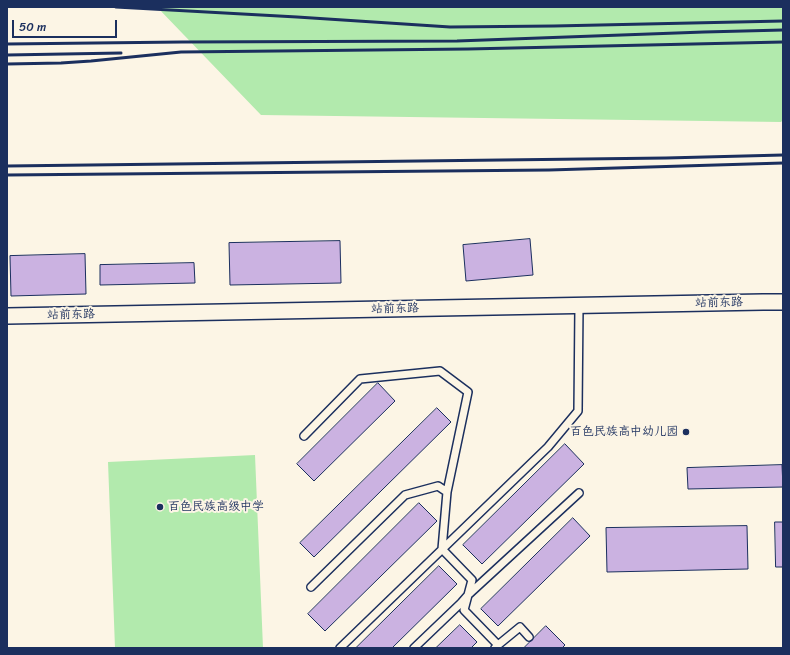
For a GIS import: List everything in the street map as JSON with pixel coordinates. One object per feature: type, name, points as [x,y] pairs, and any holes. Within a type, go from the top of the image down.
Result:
[{"type":"street","name":"站前东路","points":[[7,316],[783,302]]},
{"type":"lane","points":[[340,648],[548,447],[578,411],[579,306]]},
{"type":"lane","points":[[304,436],[360,379],[440,371],[468,392],[447,492],[442,549],[472,580],[464,610],[497,646],[520,627],[529,637]]},
{"type":"lane","points":[[311,587],[405,495],[438,486],[447,492]]},
{"type":"lane","points":[[414,648],[468,595],[579,493]]},
{"type":"green space","points":[[157,7],[783,7],[783,120],[781,122],[261,115]]},
{"type":"green space","points":[[255,455],[263,648],[115,648],[108,462]]},
{"type":"building","points":[[530,239],[533,275],[466,281],[463,245]]},
{"type":"building","points":[[340,241],[341,283],[230,285],[229,243]]},
{"type":"building","points":[[85,254],[86,294],[11,296],[10,256]]},
{"type":"building","points":[[194,263],[195,283],[100,285],[100,265]]},
{"type":"building","points":[[378,383],[395,401],[314,481],[297,464]]},
{"type":"building","points":[[437,408],[451,422],[314,557],[300,543]]},
{"type":"building","points":[[565,444],[584,464],[482,564],[463,545]]},
{"type":"building","points":[[782,465],[783,487],[688,489],[687,468]]},
{"type":"building","points":[[419,503],[437,521],[325,631],[308,614]]},
{"type":"building","points":[[573,518],[590,536],[498,626],[481,609]]},
{"type":"building","points":[[775,522],[783,522],[783,567],[776,567]]},
{"type":"building","points":[[747,526],[748,569],[607,572],[606,528]]},
{"type":"building","points":[[439,566],[457,584],[392,648],[356,648]]},
{"type":"building","points":[[460,625],[477,642],[471,648],[436,648]]},
{"type":"building","points":[[546,626],[565,645],[562,648],[524,648]]},
{"type":"railway","points":[[116,7],[450,27],[783,21]]},
{"type":"railway","points":[[7,44],[457,41],[783,30]]},
{"type":"railway","points":[[7,64],[91,61],[181,52],[468,49],[783,42]]},
{"type":"railway","points":[[7,55],[121,53]]},
{"type":"railway","points":[[7,166],[666,158],[783,155]]},
{"type":"railway","points":[[7,175],[549,170],[783,163]]},
{"type":"place","name":"百色民族高中幼儿园","points":[[686,432]]},
{"type":"place","name":"百色民族高级中学","points":[[160,507]]}]
